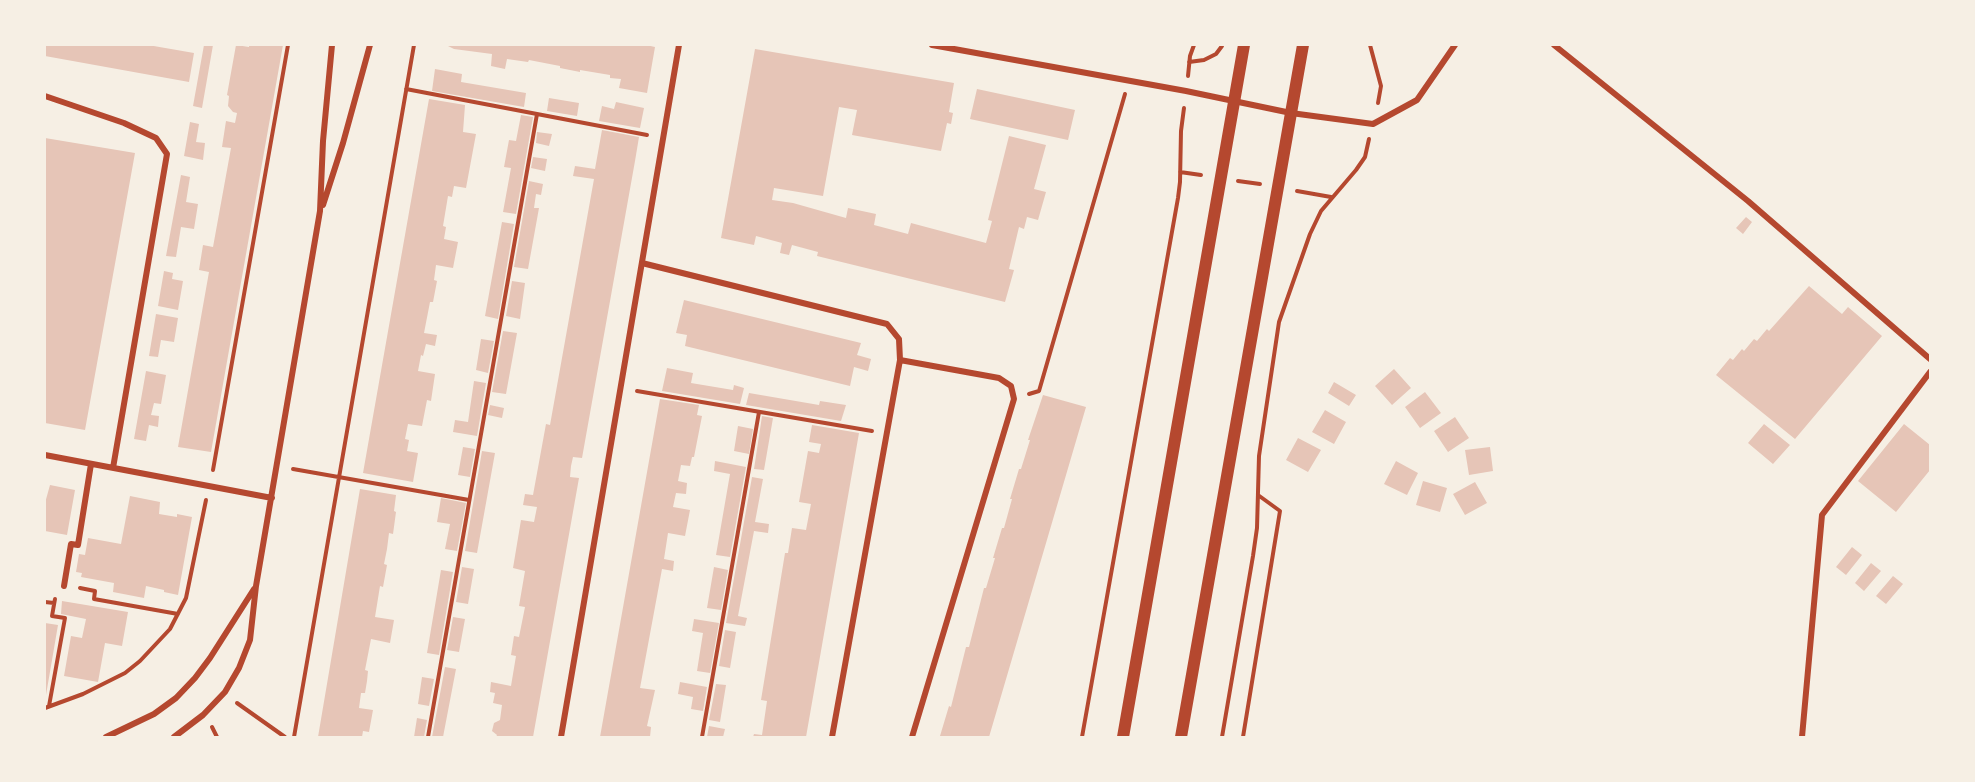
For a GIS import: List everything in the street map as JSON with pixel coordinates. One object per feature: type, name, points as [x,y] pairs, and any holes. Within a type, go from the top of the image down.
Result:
[{"type":"main road","points":[[1122,737],[1244,45]]},
{"type":"main road","points":[[1181,737],[1303,45]]},
{"type":"street","points":[[174,737],[203,715],[225,692],[239,668],[250,640],[256,586],[320,211],[323,141],[332,45]]},
{"type":"street","points":[[320,211],[343,143],[370,45]]},
{"type":"street","points":[[561,737],[679,45]]},
{"type":"street","points":[[932,45],[950,46],[1291,113],[1373,124],[1417,100],[1455,45]]},
{"type":"street","points":[[1554,45],[1748,201],[1930,359]]},
{"type":"street","points":[[45,96],[124,123],[156,138],[167,154],[113,468]]},
{"type":"street","points":[[642,263],[887,324],[899,339],[900,360],[832,737]]},
{"type":"street","points":[[900,360],[999,378],[1011,386],[1014,399],[912,737]]},
{"type":"street","points":[[1802,737],[1822,515],[1930,372]]},
{"type":"street","points":[[45,455],[272,498]]},
{"type":"street","points":[[64,585],[71,544],[78,545],[92,464]]},
{"type":"street","points":[[106,737],[154,714],[176,698],[210,658],[256,586]]},
{"type":"path","points":[[47,707],[90,691],[125,673],[170,629],[186,598],[203,510],[210,486],[288,45]]},
{"type":"path","points":[[294,737],[414,45]]},
{"type":"path","points":[[1082,737],[1178,198],[1181,131],[1194,45]]},
{"type":"path","points":[[1190,62],[1204,60],[1216,54],[1222,45]]},
{"type":"path","points":[[1222,737],[1253,556],[1259,456],[1279,322],[1317,219],[1327,202],[1365,157],[1381,86],[1370,46],[1363,45]]},
{"type":"path","points":[[1014,399],[1039,391],[1129,81]]},
{"type":"path","points":[[406,89],[663,138]]},
{"type":"path","points":[[428,737],[537,114]]},
{"type":"path","points":[[621,388],[887,434]]},
{"type":"path","points":[[702,737],[759,412]]},
{"type":"path","points":[[277,466],[469,500]]},
{"type":"path","points":[[1243,737],[1280,511],[1258,495]]},
{"type":"path","points":[[47,707],[65,618],[52,616],[57,590],[64,585],[95,591],[94,599],[178,614]]},
{"type":"path","points":[[45,602],[54,603]]},
{"type":"path","points":[[225,692],[285,737]]},
{"type":"building","points":[[45,45],[148,45],[194,53],[189,82],[45,56]]},
{"type":"building","points":[[204,45],[213,45],[202,108],[193,106]]},
{"type":"building","points":[[236,45],[249,47],[249,45],[283,45],[211,452],[178,447],[209,272],[199,270],[203,245],[213,247],[231,148],[222,147],[226,121],[235,123],[237,113],[228,106],[229,96],[227,95]]},
{"type":"building","points":[[446,45],[646,45],[655,47],[647,93],[619,88],[621,79],[610,78],[610,75],[580,70],[580,72],[529,60],[528,62],[507,59],[505,69],[491,66],[492,54],[454,49]]},
{"type":"building","points":[[755,49],[954,83],[949,112],[953,113],[951,124],[947,123],[941,151],[852,135],[857,110],[839,107],[823,196],[774,188],[772,200],[793,203],[846,218],[848,208],[876,214],[874,225],[908,234],[911,223],[986,243],[992,221],[988,220],[1009,136],[1046,145],[1034,189],[1046,192],[1038,220],[1027,217],[1024,229],[1019,227],[1009,269],[1014,270],[1005,302],[817,256],[818,252],[792,245],[789,255],[780,253],[782,243],[756,236],[754,245],[721,238]]},
{"type":"building","points":[[435,69],[462,74],[461,82],[526,93],[524,107],[432,91]]},
{"type":"building","points":[[977,89],[1075,110],[1068,140],[970,119]]},
{"type":"building","points":[[549,98],[579,103],[577,116],[547,111]]},
{"type":"building","points":[[429,99],[465,105],[463,132],[476,134],[466,188],[454,186],[452,197],[448,196],[443,226],[446,227],[444,239],[458,242],[453,268],[436,265],[434,280],[437,281],[424,333],[437,335],[435,346],[426,344],[418,371],[435,374],[431,401],[427,400],[422,426],[408,424],[405,439],[409,440],[407,451],[418,453],[413,482],[363,473]]},
{"type":"building","points":[[616,102],[644,108],[640,128],[599,121],[602,106],[614,109]]},
{"type":"building","points":[[521,115],[533,117],[516,214],[503,212],[511,168],[504,167],[509,140],[516,141]]},
{"type":"building","points":[[190,122],[199,124],[196,142],[205,143],[203,160],[184,156]]},
{"type":"building","points":[[602,130],[639,137],[635,161],[582,458],[573,457],[571,466],[570,477],[579,478],[533,737],[496,737],[497,735],[492,731],[494,723],[500,720],[502,705],[493,703],[495,693],[490,692],[491,682],[511,686],[516,656],[511,655],[514,636],[519,637],[525,607],[519,606],[525,571],[513,568],[521,520],[534,522],[537,507],[523,505],[525,494],[533,495],[546,424],[550,425],[594,179],[573,176],[575,166],[595,169]]},
{"type":"building","points":[[537,132],[552,134],[549,146],[536,143]]},
{"type":"building","points":[[45,138],[135,153],[85,430],[45,423]]},
{"type":"building","points":[[533,157],[547,159],[545,171],[531,168]]},
{"type":"building","points":[[181,175],[190,177],[186,202],[198,204],[194,229],[181,227],[176,257],[166,256]]},
{"type":"building","points":[[529,181],[543,184],[541,195],[536,194],[534,208],[539,208],[528,269],[514,267]]},
{"type":"building","points":[[1746,217],[1752,222],[1743,234],[1736,228]]},
{"type":"building","points":[[502,222],[514,224],[498,319],[485,316]]},
{"type":"building","points":[[164,271],[173,273],[172,279],[183,281],[178,310],[158,306]]},
{"type":"building","points":[[512,281],[525,283],[520,319],[506,316]]},
{"type":"building","points":[[1809,286],[1842,314],[1848,307],[1882,336],[1795,439],[1716,375],[1730,358],[1733,360],[1754,339],[1757,341],[1767,329],[1769,331]]},
{"type":"building","points":[[684,300],[861,343],[857,355],[871,359],[868,371],[854,367],[850,386],[685,346],[687,335],[676,333]]},
{"type":"building","points":[[156,314],[178,318],[174,342],[161,340],[158,357],[149,356]]},
{"type":"building","points":[[503,331],[517,333],[506,394],[492,392]]},
{"type":"building","points":[[481,339],[494,341],[488,373],[476,370]]},
{"type":"building","points":[[667,368],[693,373],[691,383],[733,390],[734,385],[744,388],[740,404],[662,391]]},
{"type":"building","points":[[1394,369],[1411,388],[1392,405],[1375,386]]},
{"type":"building","points":[[146,371],[166,375],[161,404],[154,403],[151,415],[159,416],[158,427],[149,425],[146,441],[134,439]]},
{"type":"building","points":[[474,381],[486,383],[477,436],[453,432],[455,420],[468,422]]},
{"type":"building","points":[[1334,382],[1356,395],[1349,406],[1328,393]]},
{"type":"building","points":[[1425,392],[1441,413],[1420,428],[1405,407]]},
{"type":"building","points":[[749,393],[819,405],[820,401],[846,405],[841,421],[746,405]]},
{"type":"building","points":[[1043,395],[1086,407],[989,737],[942,737],[940,736],[949,706],[951,707],[966,647],[969,647],[984,588],[986,588],[1012,499],[1010,499]]},
{"type":"building","points":[[660,399],[699,405],[697,415],[702,416],[694,457],[692,457],[690,466],[681,465],[678,481],[687,483],[686,494],[676,493],[673,507],[690,510],[685,536],[668,533],[664,559],[674,561],[673,571],[662,569],[640,688],[655,690],[647,726],[651,727],[650,737],[600,737]]},
{"type":"building","points":[[490,405],[504,408],[502,418],[488,415]]},
{"type":"building","points":[[1325,410],[1346,422],[1334,444],[1312,432]]},
{"type":"building","points":[[762,416],[773,418],[764,470],[754,469]]},
{"type":"building","points":[[1455,417],[1469,438],[1448,452],[1434,431]]},
{"type":"building","points":[[1764,424],[1790,445],[1773,464],[1748,443]]},
{"type":"building","points":[[1904,424],[1930,445],[1930,470],[1896,512],[1858,481]]},
{"type":"building","points":[[812,425],[859,433],[806,737],[753,737],[754,734],[762,735],[767,701],[761,700],[785,553],[788,553],[792,528],[806,530],[811,504],[799,502],[808,451],[819,453],[821,444],[809,442]]},
{"type":"building","points":[[738,426],[753,429],[749,454],[734,451]]},
{"type":"building","points":[[1298,438],[1321,450],[1308,472],[1286,460]]},
{"type":"building","points":[[463,447],[475,449],[470,477],[458,475]]},
{"type":"building","points":[[1490,447],[1493,471],[1469,475],[1465,450]]},
{"type":"building","points":[[482,451],[495,453],[477,553],[465,551]]},
{"type":"building","points":[[715,461],[746,467],[730,557],[716,555],[730,474],[714,471]]},
{"type":"building","points":[[1396,461],[1418,473],[1407,495],[1384,484]]},
{"type":"building","points":[[752,477],[763,479],[755,522],[769,524],[768,533],[754,531],[738,616],[747,618],[745,626],[726,623]]},
{"type":"building","points":[[1423,481],[1447,488],[1440,512],[1416,505]]},
{"type":"building","points":[[1475,482],[1487,503],[1465,515],[1453,494]]},
{"type":"building","points":[[50,485],[75,490],[67,535],[45,531],[45,503]]},
{"type":"building","points":[[360,489],[396,495],[393,534],[389,533],[384,564],[387,565],[383,587],[380,586],[375,617],[394,620],[390,643],[371,639],[365,670],[368,671],[365,693],[361,693],[359,708],[373,710],[369,732],[363,731],[362,737],[318,737]]},
{"type":"building","points":[[130,496],[160,502],[159,514],[192,517],[178,595],[146,586],[144,598],[113,592],[114,583],[81,577],[82,573],[76,572],[79,554],[85,555],[88,538],[121,544]]},
{"type":"building","points":[[441,498],[466,503],[457,551],[445,549],[450,524],[437,522]]},
{"type":"building","points":[[1852,547],[1862,555],[1846,575],[1836,567]]},
{"type":"building","points":[[1871,563],[1881,571],[1864,591],[1855,583]]},
{"type":"building","points":[[462,567],[474,569],[468,604],[456,602]]},
{"type":"building","points":[[714,567],[728,570],[721,610],[707,608]]},
{"type":"building","points":[[441,570],[453,572],[439,655],[427,653]]},
{"type":"building","points":[[1893,576],[1903,584],[1886,604],[1876,596]]},
{"type":"building","points":[[62,601],[128,612],[122,646],[105,643],[98,682],[64,676],[71,636],[82,638],[86,619],[61,614]]},
{"type":"building","points":[[453,617],[465,619],[459,652],[447,650]]},
{"type":"building","points":[[694,619],[719,623],[710,673],[697,671],[703,633],[692,631]]},
{"type":"building","points":[[45,623],[58,625],[46,695],[45,695]]},
{"type":"building","points":[[725,630],[736,632],[730,668],[719,666]]},
{"type":"building","points":[[445,667],[456,669],[443,737],[432,737]]},
{"type":"building","points":[[422,677],[434,679],[429,706],[418,704]]},
{"type":"building","points":[[680,682],[707,687],[703,711],[691,709],[693,697],[678,694]]},
{"type":"building","points":[[716,684],[726,685],[720,722],[709,720]]},
{"type":"building","points":[[417,718],[427,720],[424,737],[414,737]]},
{"type":"building","points":[[709,726],[725,729],[723,737],[707,737]]}]
